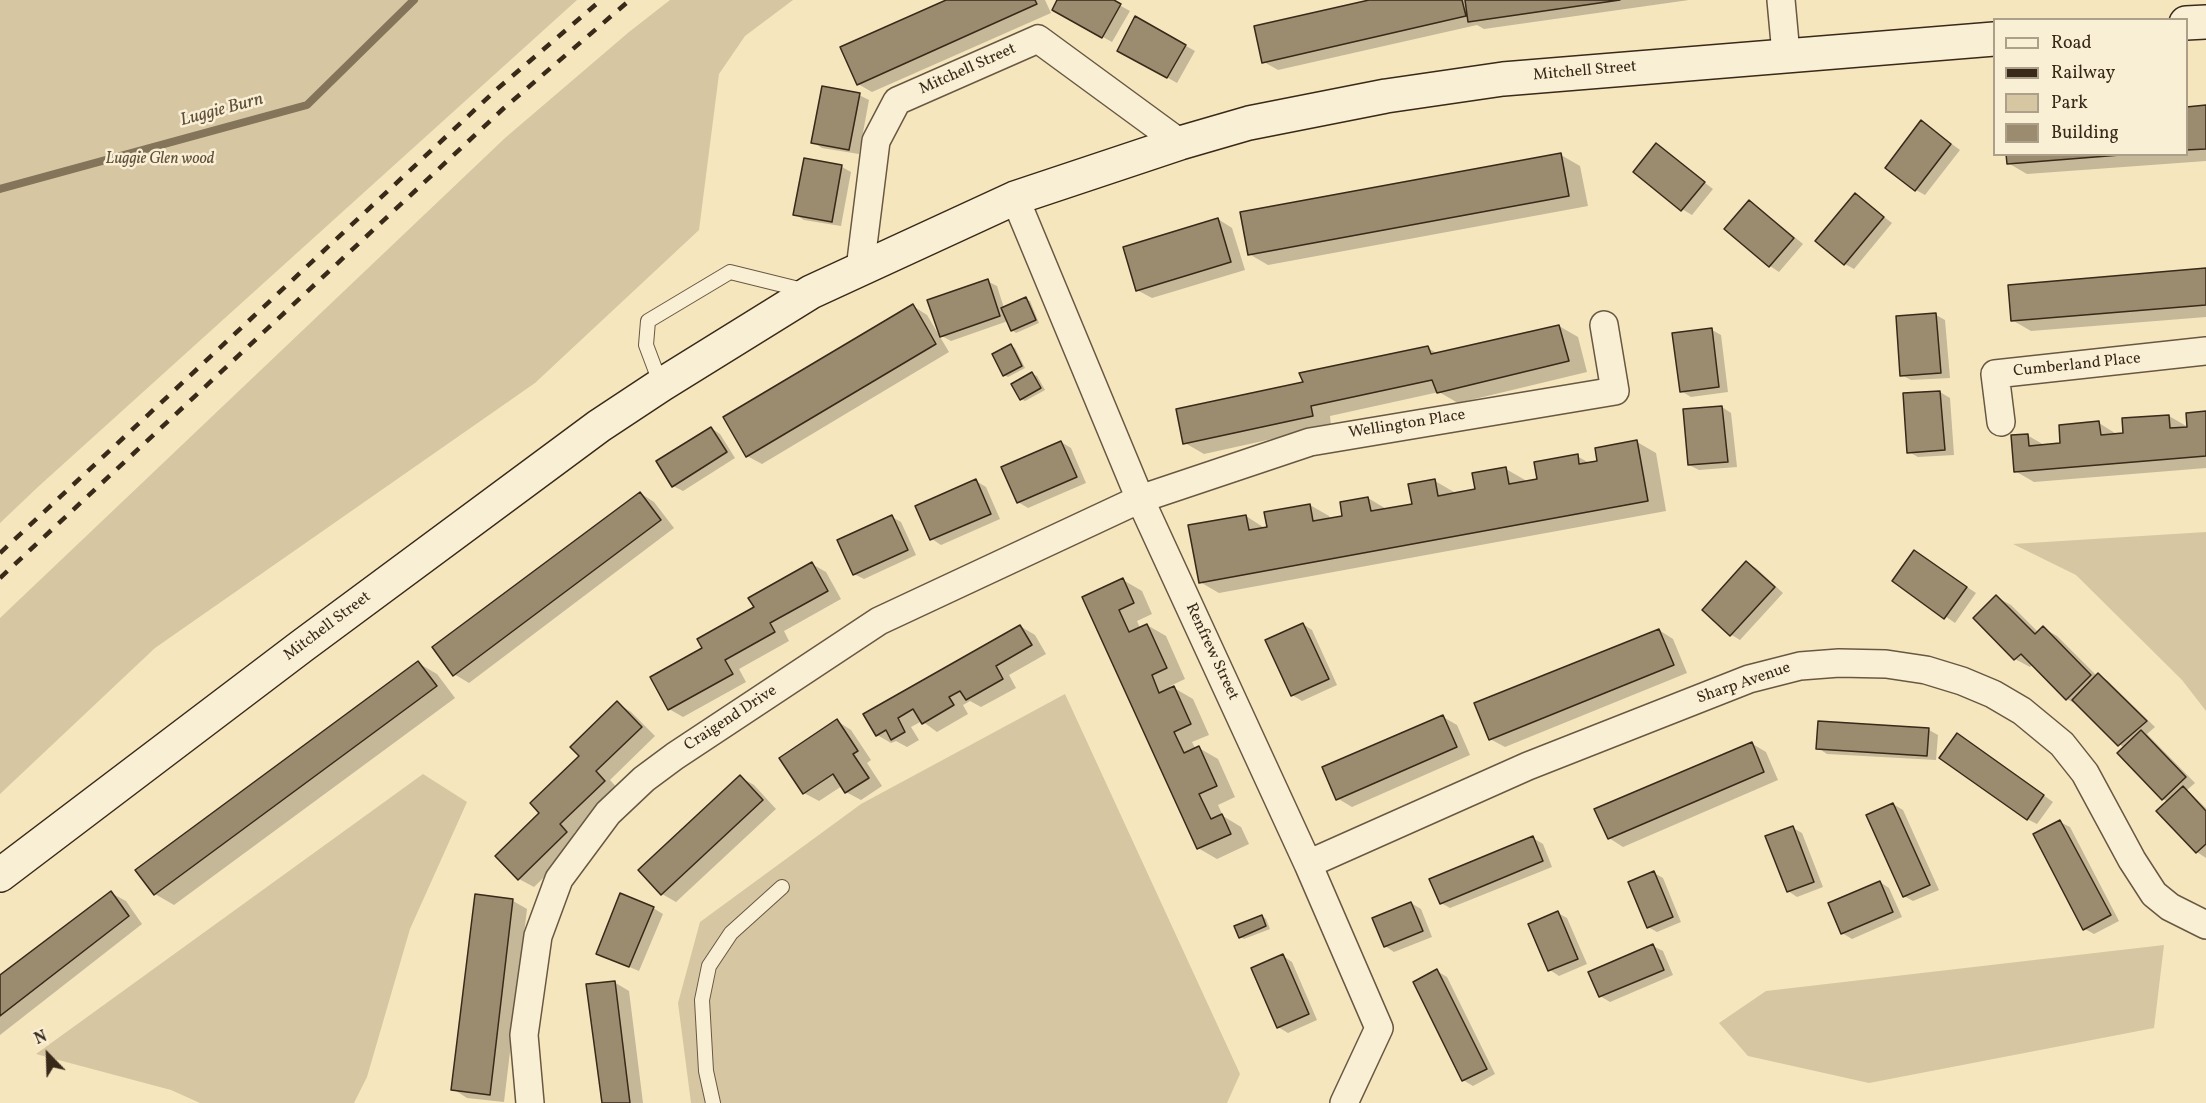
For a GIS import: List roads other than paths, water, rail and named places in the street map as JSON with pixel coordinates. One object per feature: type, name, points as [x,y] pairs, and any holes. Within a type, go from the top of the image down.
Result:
[{"type":"street","points":[[1781,0],[1786,54]]},
{"type":"street","points":[[2188,23],[2206,22]]},
{"type":"street","name":"Mitchell Street","points":[[860,270],[876,141],[897,101],[1038,39],[1180,143]]},
{"type":"street","name":"Mitchell Street","points":[[0,875],[321,632],[599,426],[811,292],[1015,198],[1180,143],[1249,123],[1386,96],[1503,79],[1786,54],[1993,39]]},
{"type":"street","name":"Renfrew Street","points":[[1015,198],[1140,499],[1308,864],[1379,1028],[1344,1103]]},
{"type":"street","name":"Wellington Place","points":[[1140,499],[1310,442],[1615,391],[1604,325]]},
{"type":"street","name":"Cumberland Place","points":[[2001,422],[1995,375],[2206,351]]},
{"type":"street","name":"Craigend Drive","points":[[530,1103],[524,1035],[538,936],[559,879],[608,813],[644,779],[675,756],[879,621],[1140,499]]},
{"type":"street","name":"Sharp Avenue","points":[[1308,864],[1528,766],[1749,679],[1800,666],[1839,663],[1886,664],[1926,670],[1962,681],[1993,694],[2022,711],[2062,744],[2085,773],[2132,860],[2154,894],[2170,907],[2206,926]]},
{"type":"lane","points":[[661,385],[646,345],[648,321],[730,272],[811,292]]},
{"type":"lane","points":[[713,1103],[706,1071],[702,1000],[709,966],[731,933],[782,887]]},
{"type":"waterway","name":"Luggie Burn","points":[[0,189],[307,105],[414,0]]},
{"type":"railway","points":[[0,553],[496,90],[601,0]]},
{"type":"railway","points":[[0,578],[504,108],[630,0]]},
{"type":"park label","name":"Luggie Glen wood","points":[[160,160]]}]
